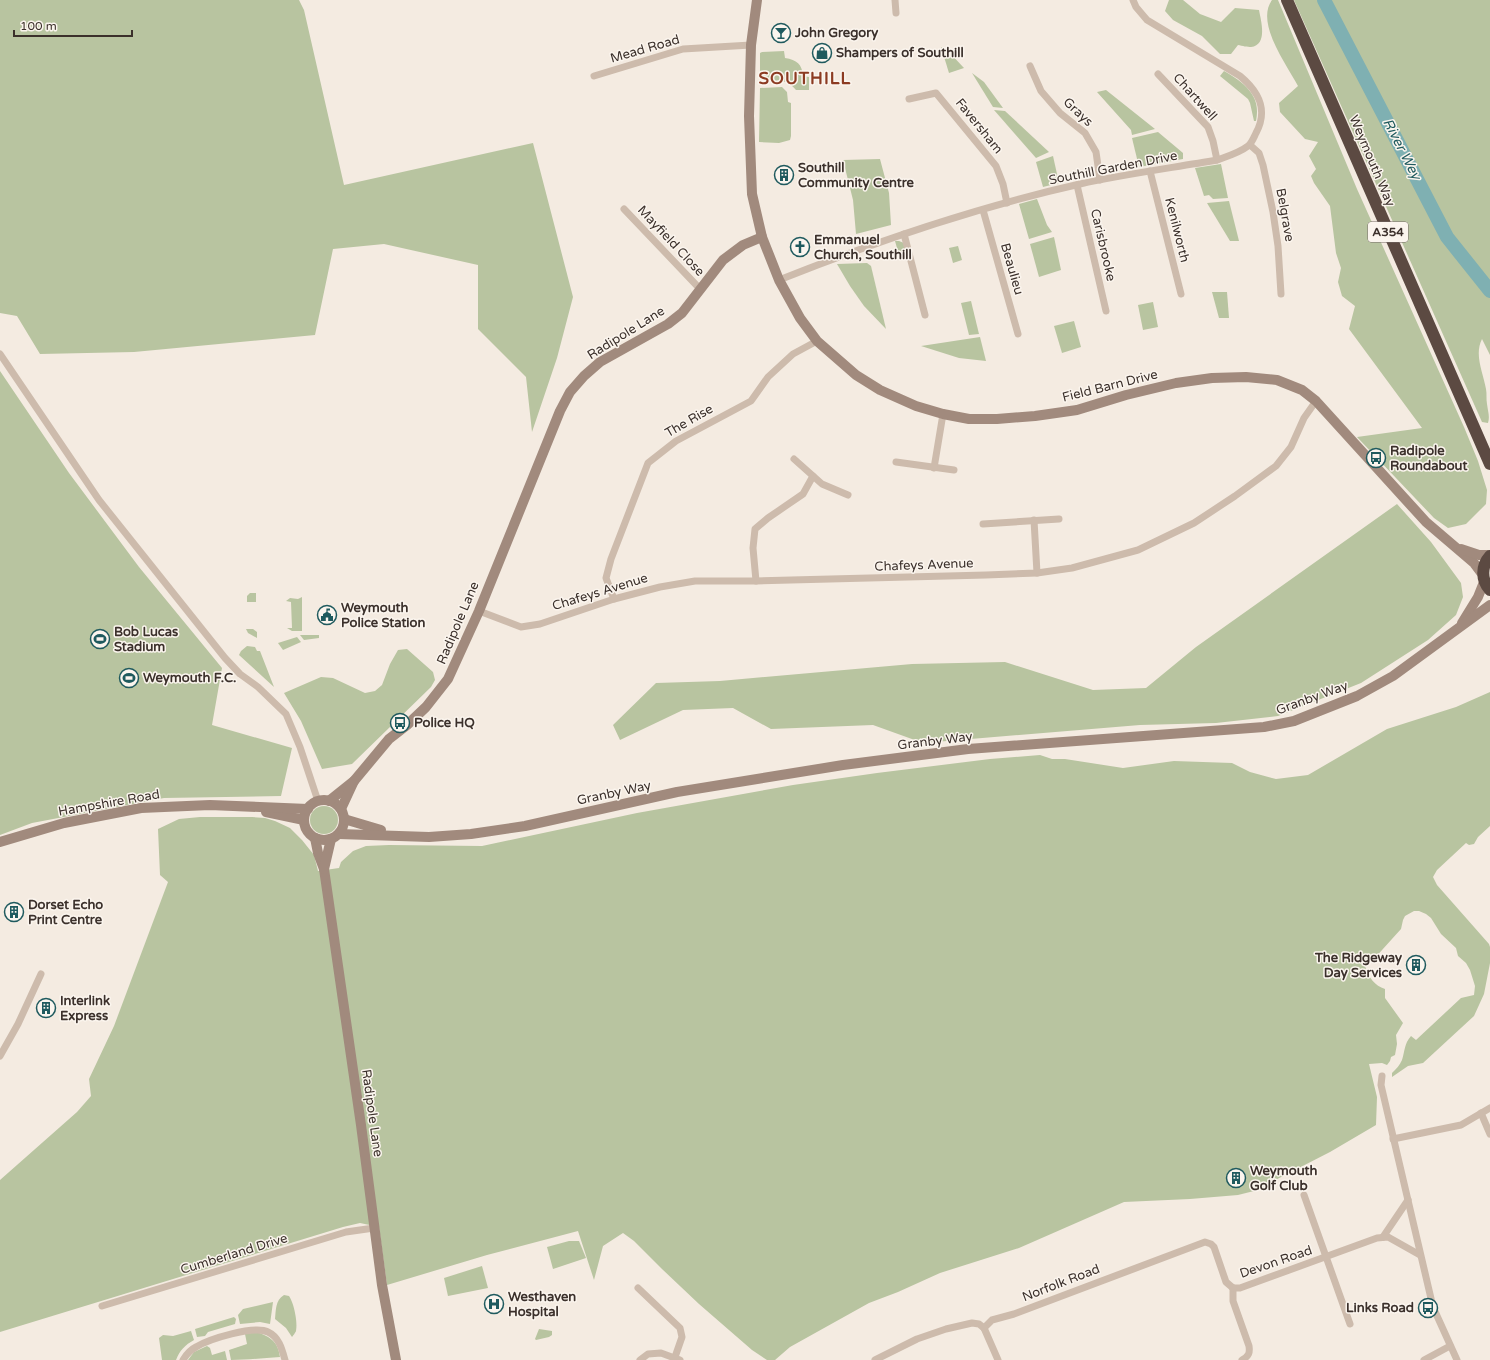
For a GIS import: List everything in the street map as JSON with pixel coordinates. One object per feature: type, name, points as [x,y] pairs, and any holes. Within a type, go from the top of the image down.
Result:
[{"type":"highway","name":"Weymouth Way","points":[[1287,0],[1490,464]]},
{"type":"highway","points":[[1486,582],[1485,563],[1490,556]]},
{"type":"main road","points":[[757,0],[751,45],[749,116],[752,194],[762,237]]},
{"type":"main road","name":"Field Barn Drive","points":[[762,237],[779,280],[800,318],[817,341],[856,375],[880,390],[916,406],[943,414],[969,418],[997,419],[1035,416],[1077,410],[1126,395],[1176,383],[1212,378],[1240,377],[1277,380],[1302,390],[1316,401],[1426,522],[1474,563],[1486,582]]},
{"type":"main road","name":"Radipole Lane","points":[[329,801],[354,781],[389,739],[426,707],[448,679],[479,611],[560,411],[570,392],[584,376],[600,362],[662,328],[682,313],[723,260],[743,245],[762,237]]},
{"type":"main road","name":"Field Barn Drive","points":[[1457,548],[1479,555],[1490,556]]},
{"type":"main road","name":"Granby Way","points":[[1458,628],[1486,582]]},
{"type":"main road","name":"Granby Way","points":[[335,836],[395,835],[429,837],[471,834],[525,826],[684,791],[843,765],[968,749],[1264,727],[1294,721],[1357,696],[1393,676],[1490,605]]},
{"type":"main road","name":"Radipole Lane","points":[[343,814],[354,781]]},
{"type":"main road","points":[[318,801],[329,801],[335,803],[343,814],[344,826],[335,836],[323,840],[315,838],[308,831],[304,820],[308,809],[318,801]]},
{"type":"main road","name":"Hampshire Road","points":[[0,842],[64,823],[141,808],[210,806],[249,808]]},
{"type":"main road","points":[[249,808],[268,807],[308,809]]},
{"type":"main road","points":[[249,808],[304,820]]},
{"type":"main road","name":"Granby Way","points":[[343,814],[395,835]]},
{"type":"main road","name":"Radipole Lane","points":[[324,870],[335,836]]},
{"type":"main road","name":"Radipole Lane","points":[[315,838],[324,870],[360,1118],[382,1285],[396,1360]]},
{"type":"street","points":[[895,0],[896,13]]},
{"type":"street","points":[[1133,0],[1136,7],[1147,20],[1240,76],[1250,84],[1258,96],[1262,109],[1258,131],[1250,145]]},
{"type":"street","name":"Mead Road","points":[[594,76],[683,49],[751,45]]},
{"type":"street","name":"Grays","points":[[1030,66],[1041,91],[1060,113],[1085,133],[1096,152],[1100,180]]},
{"type":"street","name":"Chartwell","points":[[1158,74],[1208,127],[1217,160]]},
{"type":"street","name":"Faversham","points":[[909,99],[936,93],[996,166],[1003,184],[1007,203]]},
{"type":"street","name":"Southill Garden Drive","points":[[779,280],[839,256],[904,234],[1007,203],[1100,180],[1217,160],[1234,154],[1250,145]]},
{"type":"street","name":"Belgrave","points":[[1250,145],[1259,153],[1273,212],[1278,246],[1281,294]]},
{"type":"street","name":"Kenilworth","points":[[1150,171],[1180,294]]},
{"type":"street","name":"Carisbrooke","points":[[1077,185],[1106,311]]},
{"type":"street","name":"Mayfield Close","points":[[624,209],[701,290]]},
{"type":"street","name":"Beaulieu","points":[[983,210],[1018,334]]},
{"type":"street","points":[[904,234],[925,314]]},
{"type":"street","name":"The Rise","points":[[614,599],[606,578],[611,559],[648,463],[676,441],[751,401],[768,378],[793,354],[817,341]]},
{"type":"street","points":[[0,354],[99,500],[211,641],[240,674],[258,687],[286,714],[300,747],[318,801]]},
{"type":"street","name":"Chafeys Avenue","points":[[479,611],[521,627],[540,624],[614,599],[660,586],[695,581],[756,581],[1037,573],[1072,568],[1138,550],[1194,523],[1235,496],[1276,466],[1291,447],[1304,418],[1316,401]]},
{"type":"street","points":[[934,468],[943,414]]},
{"type":"street","points":[[794,459],[822,484],[848,495]]},
{"type":"street","points":[[896,462],[954,470]]},
{"type":"street","points":[[756,581],[753,548],[756,529],[768,518],[803,494],[813,476]]},
{"type":"street","points":[[983,524],[1059,519]]},
{"type":"street","points":[[1034,520],[1037,573]]},
{"type":"street","points":[[0,1056],[18,1024],[41,974]]},
{"type":"street","points":[[1382,1076],[1381,1085],[1433,1307],[1457,1360]]},
{"type":"street","points":[[1393,1139],[1460,1125],[1490,1108]]},
{"type":"street","points":[[1481,1113],[1490,1134]]},
{"type":"street","name":"Devon Road","points":[[1304,1195],[1350,1324]]},
{"type":"street","points":[[1408,1200],[1383,1237],[1392,1239],[1420,1255]]},
{"type":"street","name":"Cumberland Drive","points":[[102,1306],[346,1232],[374,1228]]},
{"type":"street","name":"Devon Road","points":[[1233,1288],[1240,1288],[1383,1237]]},
{"type":"street","name":"Norfolk Road","points":[[984,1328],[992,1320],[1014,1314],[1205,1242],[1214,1247],[1226,1282],[1233,1288]]},
{"type":"street","points":[[638,1288],[680,1328],[682,1337],[677,1359],[661,1353],[648,1354],[640,1360]]},
{"type":"street","points":[[1233,1288],[1233,1301],[1250,1352],[1247,1357],[1242,1360]]},
{"type":"street","points":[[876,1360],[917,1339],[946,1329],[972,1323],[979,1324],[984,1328],[998,1360]]},
{"type":"street","points":[[183,1360],[187,1353],[195,1347],[206,1342],[250,1329],[269,1332],[277,1338],[282,1348],[285,1360]]},
{"type":"street","points":[[1424,1360],[1450,1346]]},
{"type":"green space","points":[[0,0],[299,0],[304,10],[344,185],[533,143],[573,297],[557,358],[532,432],[526,377],[478,329],[478,265],[384,244],[333,249],[315,335],[134,352],[40,354],[17,316],[0,313]]},
{"type":"green space","points":[[1169,0],[1183,0],[1200,14],[1221,22],[1235,8],[1259,10],[1262,26],[1262,37],[1260,42],[1251,47],[1238,45],[1231,54],[1220,54],[1202,36],[1173,20],[1165,11]]},
{"type":"green space","points":[[1272,0],[1278,0],[1357,189],[1478,461],[1487,490],[1486,504],[1466,524],[1448,528],[1434,518],[1357,437],[1422,428],[1349,329],[1355,306],[1342,296],[1338,282],[1341,268],[1336,253],[1330,206],[1314,183],[1311,176],[1316,169],[1309,156],[1318,142],[1305,139],[1280,112],[1279,103],[1298,86],[1280,56],[1270,32],[1267,20],[1268,9]]},
{"type":"green space","points":[[1294,0],[1490,0],[1490,355],[1482,339],[1479,351],[1480,364],[1486,391],[1489,416],[1488,423],[1482,422]]},
{"type":"green space","points":[[941,47],[948,51],[964,68],[949,73]]},
{"type":"green space","points":[[784,51],[785,58],[796,61],[801,68],[803,76],[809,77],[809,90],[796,90],[792,85],[783,81],[760,79],[760,53]]},
{"type":"green space","points":[[1224,71],[1244,85],[1254,97],[1257,112],[1256,121],[1254,121],[1248,99],[1220,76]]},
{"type":"green space","points":[[972,73],[984,82],[1003,108],[993,107]]},
{"type":"green space","points":[[782,87],[787,92],[788,102],[791,103],[790,140],[779,143],[759,142],[760,88]]},
{"type":"green space","points":[[1106,90],[1155,129],[1132,135],[1131,130],[1097,92]]},
{"type":"green space","points":[[994,110],[1005,111],[1049,152],[1036,158]]},
{"type":"green space","points":[[1158,132],[1183,153],[1183,159],[1139,167],[1132,138]]},
{"type":"green space","points":[[1053,156],[1059,183],[1043,187],[1036,162]]},
{"type":"green space","points":[[880,159],[889,193],[891,225],[856,234],[853,200],[843,160]]},
{"type":"green space","points":[[1221,164],[1228,198],[1213,199],[1209,195],[1204,196],[1195,168]]},
{"type":"green space","points":[[1037,199],[1047,225],[1052,232],[1029,239],[1019,204]]},
{"type":"green space","points":[[1229,201],[1239,241],[1230,241],[1207,203]]},
{"type":"green space","points":[[1054,237],[1061,270],[1039,277],[1030,244]]},
{"type":"green space","points":[[895,241],[904,243],[906,253],[899,255]]},
{"type":"green space","points":[[958,246],[962,260],[953,263],[949,248]]},
{"type":"green space","points":[[867,263],[871,266],[886,329],[864,306],[837,264]]},
{"type":"green space","points":[[1212,292],[1227,292],[1229,318],[1219,318]]},
{"type":"green space","points":[[971,301],[979,334],[969,335],[961,303]]},
{"type":"green space","points":[[1153,302],[1158,327],[1143,330],[1138,305]]},
{"type":"green space","points":[[1074,321],[1081,347],[1062,353],[1054,326]]},
{"type":"green space","points":[[980,337],[986,361],[959,358],[921,346]]},
{"type":"green space","name":"Bob Lucas Stadium","points":[[0,371],[69,473],[139,567],[222,668],[212,725],[292,748],[281,796],[164,798],[32,823],[0,835]]},
{"type":"green space","points":[[1397,504],[1431,542],[1461,583],[1463,597],[1456,615],[1428,640],[1361,683],[1278,716],[1216,723],[1140,725],[923,743],[873,725],[771,729],[733,708],[683,710],[620,740],[613,725],[656,683],[720,681],[912,664],[1005,662],[1093,690],[1146,688],[1196,647]]},
{"type":"green space","points":[[250,593],[256,593],[256,602],[247,602],[247,596]]},
{"type":"green space","points":[[302,597],[302,631],[292,631],[287,628],[292,628],[291,602],[286,601],[290,598],[298,599]]},
{"type":"green space","points":[[246,629],[253,629],[257,632],[257,638],[248,633]]},
{"type":"green space","points":[[300,635],[319,635],[319,638],[304,640]]},
{"type":"green space","points":[[297,637],[301,642],[283,650],[278,643]]},
{"type":"green space","points":[[247,646],[255,647],[257,651],[260,651],[274,687],[239,655]]},
{"type":"green space","points":[[407,649],[433,672],[435,680],[431,687],[352,764],[322,769],[301,721],[284,693],[321,677],[333,678],[365,693],[375,691],[382,685],[390,664],[398,650]]},
{"type":"green space","name":"Weymouth Golf Club","points":[[1490,692],[1490,826],[1478,837],[1474,844],[1469,845],[1466,843],[1437,870],[1433,877],[1437,885],[1490,947],[1490,963],[1484,994],[1474,1016],[1423,1063],[1408,1066],[1392,1077],[1392,1073],[1401,1062],[1406,1045],[1411,1036],[1416,1040],[1461,998],[1474,995],[1475,986],[1466,963],[1458,956],[1456,948],[1441,934],[1431,918],[1419,911],[1414,911],[1405,916],[1401,929],[1373,960],[1367,961],[1365,966],[1372,980],[1378,986],[1385,989],[1385,998],[1403,1023],[1396,1035],[1397,1044],[1395,1055],[1391,1057],[1387,1065],[1382,1063],[1369,1064],[1377,1097],[1376,1125],[1330,1152],[1254,1191],[1238,1195],[1124,1202],[1019,1248],[940,1273],[869,1303],[790,1347],[775,1360],[767,1360],[752,1350],[699,1304],[634,1241],[623,1233],[603,1246],[594,1280],[578,1231],[487,1255],[387,1285],[379,1227],[360,1223],[0,1332],[0,1180],[77,1112],[91,1096],[89,1079],[114,1026],[168,882],[160,875],[158,829],[179,819],[200,817],[252,817],[265,818],[275,821],[290,828],[302,840],[314,855],[318,871],[339,868],[341,862],[353,851],[366,846],[482,846],[637,813],[793,785],[990,759],[1040,755],[1052,759],[1065,759],[1123,768],[1174,761],[1232,763],[1250,772],[1276,779],[1308,775],[1387,729],[1456,707]]},
{"type":"green space","points":[[324,806],[334,810],[338,820],[334,830],[324,834],[314,830],[310,820],[314,810]]},
{"type":"green space","points":[[569,1241],[579,1241],[586,1258],[553,1269],[547,1247]]},
{"type":"green space","points":[[482,1266],[488,1288],[448,1296],[444,1278]]},
{"type":"green space","points":[[284,1295],[289,1296],[295,1313],[296,1332],[292,1337],[286,1328],[275,1319],[277,1303]]},
{"type":"green space","points":[[273,1302],[270,1324],[260,1322],[240,1324],[238,1315],[243,1309]]},
{"type":"green space","points":[[234,1317],[236,1319],[235,1324],[208,1332],[205,1336],[197,1337],[195,1329]]},
{"type":"green space","points":[[539,1329],[552,1331],[552,1335],[536,1340],[535,1339]]},
{"type":"green space","points":[[191,1331],[194,1340],[183,1348],[176,1360],[162,1360],[159,1338],[163,1335],[173,1336]]},
{"type":"green space","points":[[257,1332],[270,1338],[276,1344],[280,1357],[231,1360],[229,1350],[247,1344],[245,1334]]},
{"type":"green space","points":[[207,1346],[210,1348],[212,1355],[225,1351],[227,1360],[188,1360],[194,1352]]},
{"type":"waterway","name":"River Wey","points":[[1324,0],[1447,237],[1490,291]]},
{"type":"place","name":"John Gregory","points":[[781,33]]},
{"type":"place","name":"Shampers of Southill","points":[[822,53]]},
{"type":"place","name":"Southill Community Centre","points":[[784,175]]},
{"type":"place","name":"Emmanuel Church, Southill","points":[[800,247]]},
{"type":"place","name":"Radipole Roundabout","points":[[1376,458]]},
{"type":"place","name":"Weymouth Police Station","points":[[327,615]]},
{"type":"place","name":"Bob Lucas Stadium","points":[[100,639]]},
{"type":"place","name":"Weymouth F.C.","points":[[129,678]]},
{"type":"place","name":"Police HQ","points":[[400,723]]},
{"type":"place","name":"Dorset Echo Print Centre","points":[[14,912]]},
{"type":"place","name":"The Ridgeway Day Services","points":[[1416,965]]},
{"type":"place","name":"Interlink Express","points":[[46,1008]]},
{"type":"place","name":"Weymouth Golf Club","points":[[1236,1178]]},
{"type":"place","name":"Westhaven Hospital","points":[[494,1304]]},
{"type":"place","name":"Links Road","points":[[1428,1308]]},
{"type":"district","name":"SOUTHILL","points":[[805,78]]}]
